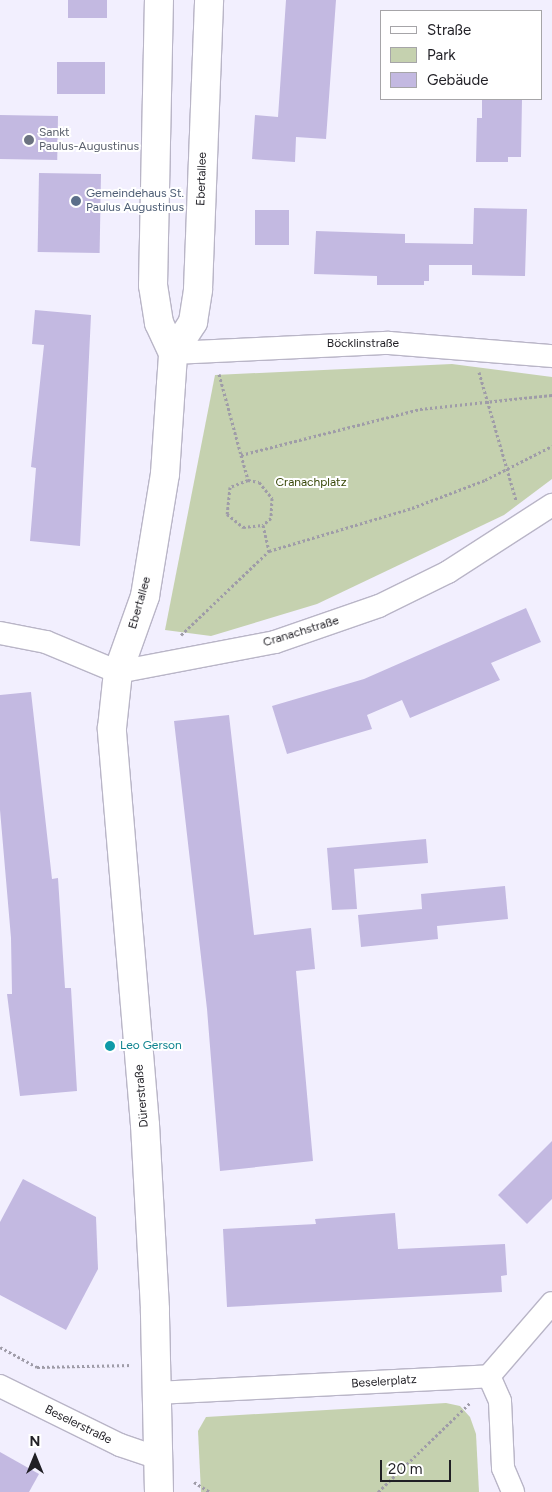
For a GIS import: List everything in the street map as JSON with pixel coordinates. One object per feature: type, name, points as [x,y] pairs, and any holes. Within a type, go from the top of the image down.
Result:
[{"type":"main road","name":"Ebertallee","points":[[118,672],[145,596],[166,474],[173,353],[159,322],[153,285],[160,0]]},
{"type":"main road","name":"Ebertallee","points":[[173,353],[193,322],[198,289],[209,0]]},
{"type":"main road","name":"Dürerstraße","points":[[118,672],[112,728],[145,1125],[157,1393],[158,1492]]},
{"type":"street","name":"Böcklinstraße","points":[[173,353],[332,344],[472,347],[552,356]]},
{"type":"street","name":"Cranachstraße","points":[[118,672],[275,642],[379,606],[524,527],[552,505]]},
{"type":"street","points":[[0,633],[46,642],[118,672]]},
{"type":"street","points":[[513,1492],[503,1468],[500,1401],[489,1376],[552,1303]]},
{"type":"street","name":"Beselerplatz","points":[[157,1393],[489,1376]]},
{"type":"street","name":"Beselerstraße","points":[[0,1386],[120,1445],[158,1458]]},
{"type":"path","points":[[472,347],[524,527]]},
{"type":"path","points":[[217,365],[248,480]]},
{"type":"path","points":[[241,455],[346,426],[486,400],[552,395]]},
{"type":"path","points":[[178,638],[269,551],[412,508],[507,470],[552,446]]},
{"type":"path","points":[[248,480],[259,482],[272,498],[271,518],[264,525],[243,527],[227,514],[230,487],[248,480]]},
{"type":"path","points":[[264,525],[269,551]]},
{"type":"path","points":[[0,1347],[37,1367],[135,1365]]},
{"type":"path","points":[[378,1492],[471,1402]]},
{"type":"path","points":[[194,1482],[210,1492]]},
{"type":"green space","name":"Cranachplatz","points":[[452,364],[552,377],[552,479],[504,515],[317,604],[211,636],[165,630],[215,375]]},
{"type":"green space","points":[[446,1403],[460,1406],[470,1417],[476,1434],[479,1492],[201,1492],[198,1431],[206,1417]]},
{"type":"building","points":[[68,0],[107,0],[107,18],[68,18]]},
{"type":"building","points":[[286,0],[336,0],[326,139],[296,137],[295,162],[252,159],[255,115],[278,117]]},
{"type":"building","points":[[57,62],[105,62],[105,94],[57,94]]},
{"type":"building","points":[[482,100],[522,100],[521,157],[508,157],[508,162],[476,162],[477,118],[482,118]]},
{"type":"building","name":"Sankt Paulus-Augustinus","points":[[0,115],[58,116],[57,160],[0,159]]},
{"type":"building","points":[[39,173],[101,174],[100,253],[38,252]]},
{"type":"building","points":[[474,208],[527,209],[525,276],[472,275],[472,265],[429,265],[429,281],[424,281],[424,285],[377,285],[377,276],[314,274],[316,231],[405,234],[405,243],[473,244]]},
{"type":"building","points":[[255,210],[289,210],[289,245],[255,245]]},
{"type":"building","points":[[35,310],[91,315],[80,546],[30,541],[36,468],[31,467],[44,345],[32,344]]},
{"type":"building","points":[[526,608],[541,642],[491,663],[500,680],[410,718],[402,700],[367,715],[372,729],[287,754],[272,706],[364,679]]},
{"type":"building","points":[[31,692],[52,879],[58,878],[65,988],[71,988],[77,1091],[20,1096],[7,994],[12,994],[11,938],[0,810],[0,695]]},
{"type":"building","points":[[229,715],[254,935],[311,928],[315,969],[296,971],[313,1161],[220,1171],[207,1009],[174,721]]},
{"type":"building","points":[[426,839],[428,863],[354,869],[357,909],[332,910],[327,848]]},
{"type":"building","points":[[505,886],[508,919],[437,926],[438,939],[361,947],[358,915],[422,909],[421,894]]},
{"type":"building","points":[[552,1141],[552,1199],[527,1224],[498,1195]]},
{"type":"building","points":[[23,1179],[96,1217],[98,1269],[66,1330],[0,1295],[0,1222]]},
{"type":"building","points":[[395,1213],[398,1249],[505,1244],[507,1275],[501,1276],[502,1292],[227,1307],[223,1229],[316,1224],[315,1219]]},
{"type":"building","points":[[0,1452],[39,1474],[29,1492],[0,1492]]},
{"type":"place","name":"Sankt Paulus-Augustinus","points":[[29,140]]},
{"type":"place","name":"Gemeindehaus St. Paulus Augustinus","points":[[76,201]]},
{"type":"place","name":"Leo Gerson","points":[[110,1046]]}]
